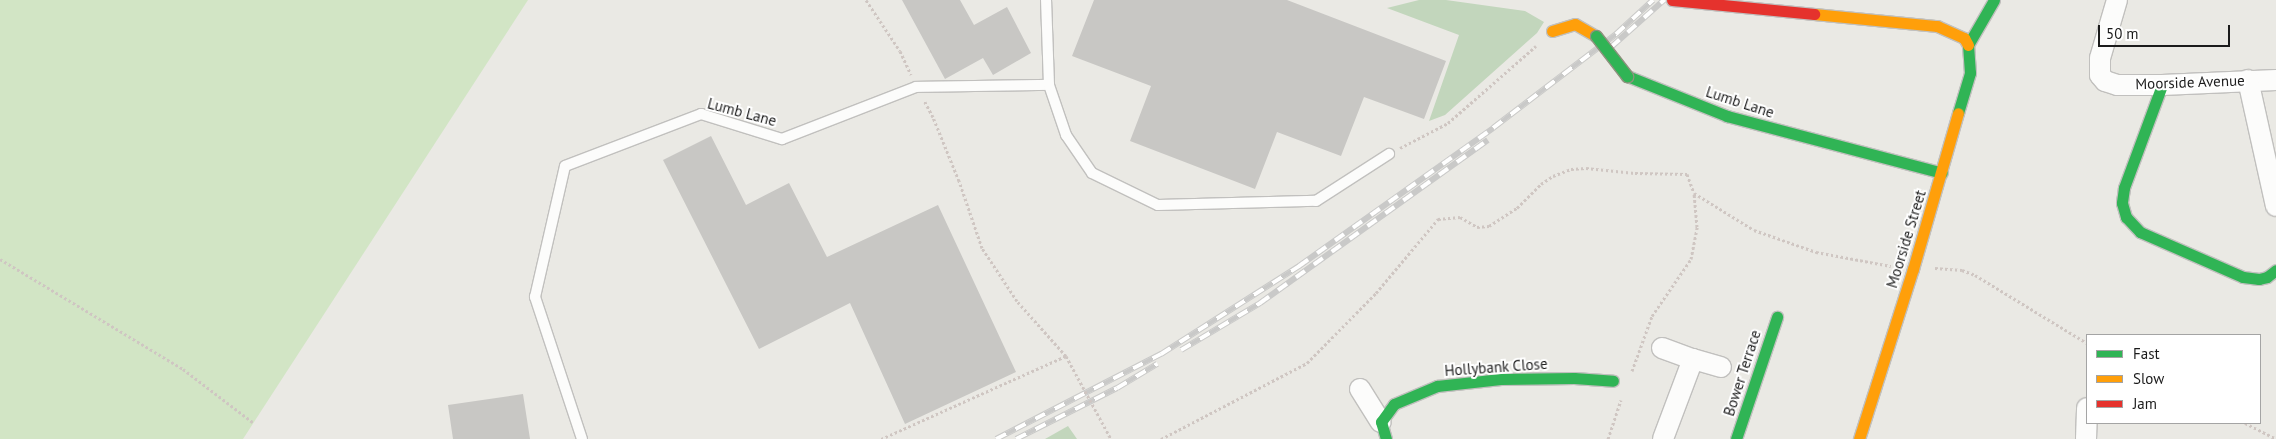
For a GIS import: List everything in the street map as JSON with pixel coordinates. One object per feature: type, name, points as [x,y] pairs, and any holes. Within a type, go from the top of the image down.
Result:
[{"type":"street","points":[[1672,0],[1937,26],[1964,38],[1968,45]]},
{"type":"street","points":[[1968,45],[1994,0]]},
{"type":"street","name":"Moorside Avenue","points":[[2117,0],[2100,58],[2100,75],[2105,81],[2117,85],[2162,85],[2276,80]]},
{"type":"street","name":"Lumb Lane","points":[[1552,32],[1575,24],[1596,36],[1627,76],[1727,116],[1942,174]]},
{"type":"street","name":"Moorside Street","points":[[1859,439],[1942,174],[1970,73],[1968,45]]},
{"type":"street","points":[[2248,80],[2276,206]]},
{"type":"street","points":[[2162,85],[2124,188],[2122,203],[2126,217],[2140,232],[2243,276],[2259,279],[2276,270]]},
{"type":"street","name":"Bower Terrace","points":[[1736,439],[1777,317]]},
{"type":"street","points":[[1662,348],[1721,367]]},
{"type":"street","points":[[1663,439],[1693,359]]},
{"type":"street","name":"Hollybank Close","points":[[1384,430],[1394,404],[1437,386],[1501,379],[1574,378],[1613,381]]},
{"type":"street","points":[[1360,389],[1384,430]]},
{"type":"street","points":[[2086,424],[2086,439]]},
{"type":"lane","points":[[1046,0],[1049,85],[1066,135],[1092,173],[1158,206],[1316,200],[1389,154]]},
{"type":"lane","name":"Lumb Lane","points":[[582,439],[535,297],[565,166],[701,114],[782,139],[916,86],[1049,85]]},
{"type":"path","points":[[866,0],[900,51],[933,117],[959,181],[982,248],[1017,301],[1066,356],[1111,439]]},
{"type":"path","points":[[1389,154],[1448,123],[1552,32]]},
{"type":"path","points":[[1160,439],[1307,363],[1376,293],[1438,219],[1460,217],[1478,227],[1489,226],[1517,208],[1541,184],[1553,176],[1571,169],[1586,168],[1635,173],[1687,174],[1694,193],[1697,227],[1691,259],[1652,316],[1630,377]]},
{"type":"path","points":[[1694,193],[1754,230],[1787,244],[1865,263],[1913,269],[1962,270],[2086,342]]},
{"type":"path","points":[[0,259],[183,369],[254,423]]},
{"type":"path","points":[[881,439],[1066,356]]},
{"type":"path","points":[[1608,439],[1624,395]]},
{"type":"path","points":[[2247,424],[2276,439]]},
{"type":"green space","points":[[0,0],[528,0],[243,439],[0,439]]},
{"type":"green space","points":[[1419,0],[1446,0],[1525,11],[1544,22],[1537,33],[1445,115],[1429,121],[1459,35],[1387,8]]},
{"type":"green space","points":[[1068,426],[1077,439],[1045,439]]},
{"type":"building","points":[[902,0],[960,0],[974,25],[1007,7],[1031,53],[993,75],[983,58],[945,79]]},
{"type":"building","points":[[1094,0],[1287,0],[1446,61],[1424,119],[1364,97],[1341,156],[1277,132],[1255,189],[1130,141],[1151,86],[1072,56]]},
{"type":"building","points":[[711,136],[746,205],[789,183],[827,257],[938,205],[1016,372],[905,424],[850,303],[759,349],[663,160]]},
{"type":"building","points":[[523,394],[530,439],[453,439],[448,405]]},
{"type":"railway","points":[[996,439],[1161,354],[1299,266],[1493,128],[1616,34],[1653,0]]},
{"type":"railway","points":[[1611,47],[1664,0]]},
{"type":"railway","points":[[1181,350],[1260,303],[1488,140]]},
{"type":"railway","points":[[1016,439],[1117,388],[1157,364]]},
{"type":"traffic: fast","points":[[1968,45],[1994,0]]},
{"type":"traffic: fast","points":[[1596,36],[1627,76]]},
{"type":"traffic: fast","points":[[1958,113],[1970,73],[1968,45]]},
{"type":"traffic: fast","points":[[1627,76],[1727,116],[1942,173]]},
{"type":"traffic: fast","points":[[2162,85],[2124,188],[2122,203],[2126,217],[2140,232],[2243,277],[2259,279],[2267,277],[2276,270]]},
{"type":"traffic: fast","points":[[1736,439],[1777,317]]},
{"type":"traffic: fast","points":[[1386,439],[1381,422],[1394,404],[1437,386],[1501,379],[1574,378],[1613,381]]},
{"type":"traffic: slow","points":[[1814,14],[1937,26],[1964,38],[1968,45]]},
{"type":"traffic: slow","points":[[1552,31],[1575,24],[1596,36]]},
{"type":"traffic: slow","points":[[1859,439],[1913,269],[1958,113]]},
{"type":"traffic: jam","points":[[1672,0],[1814,14]]}]
